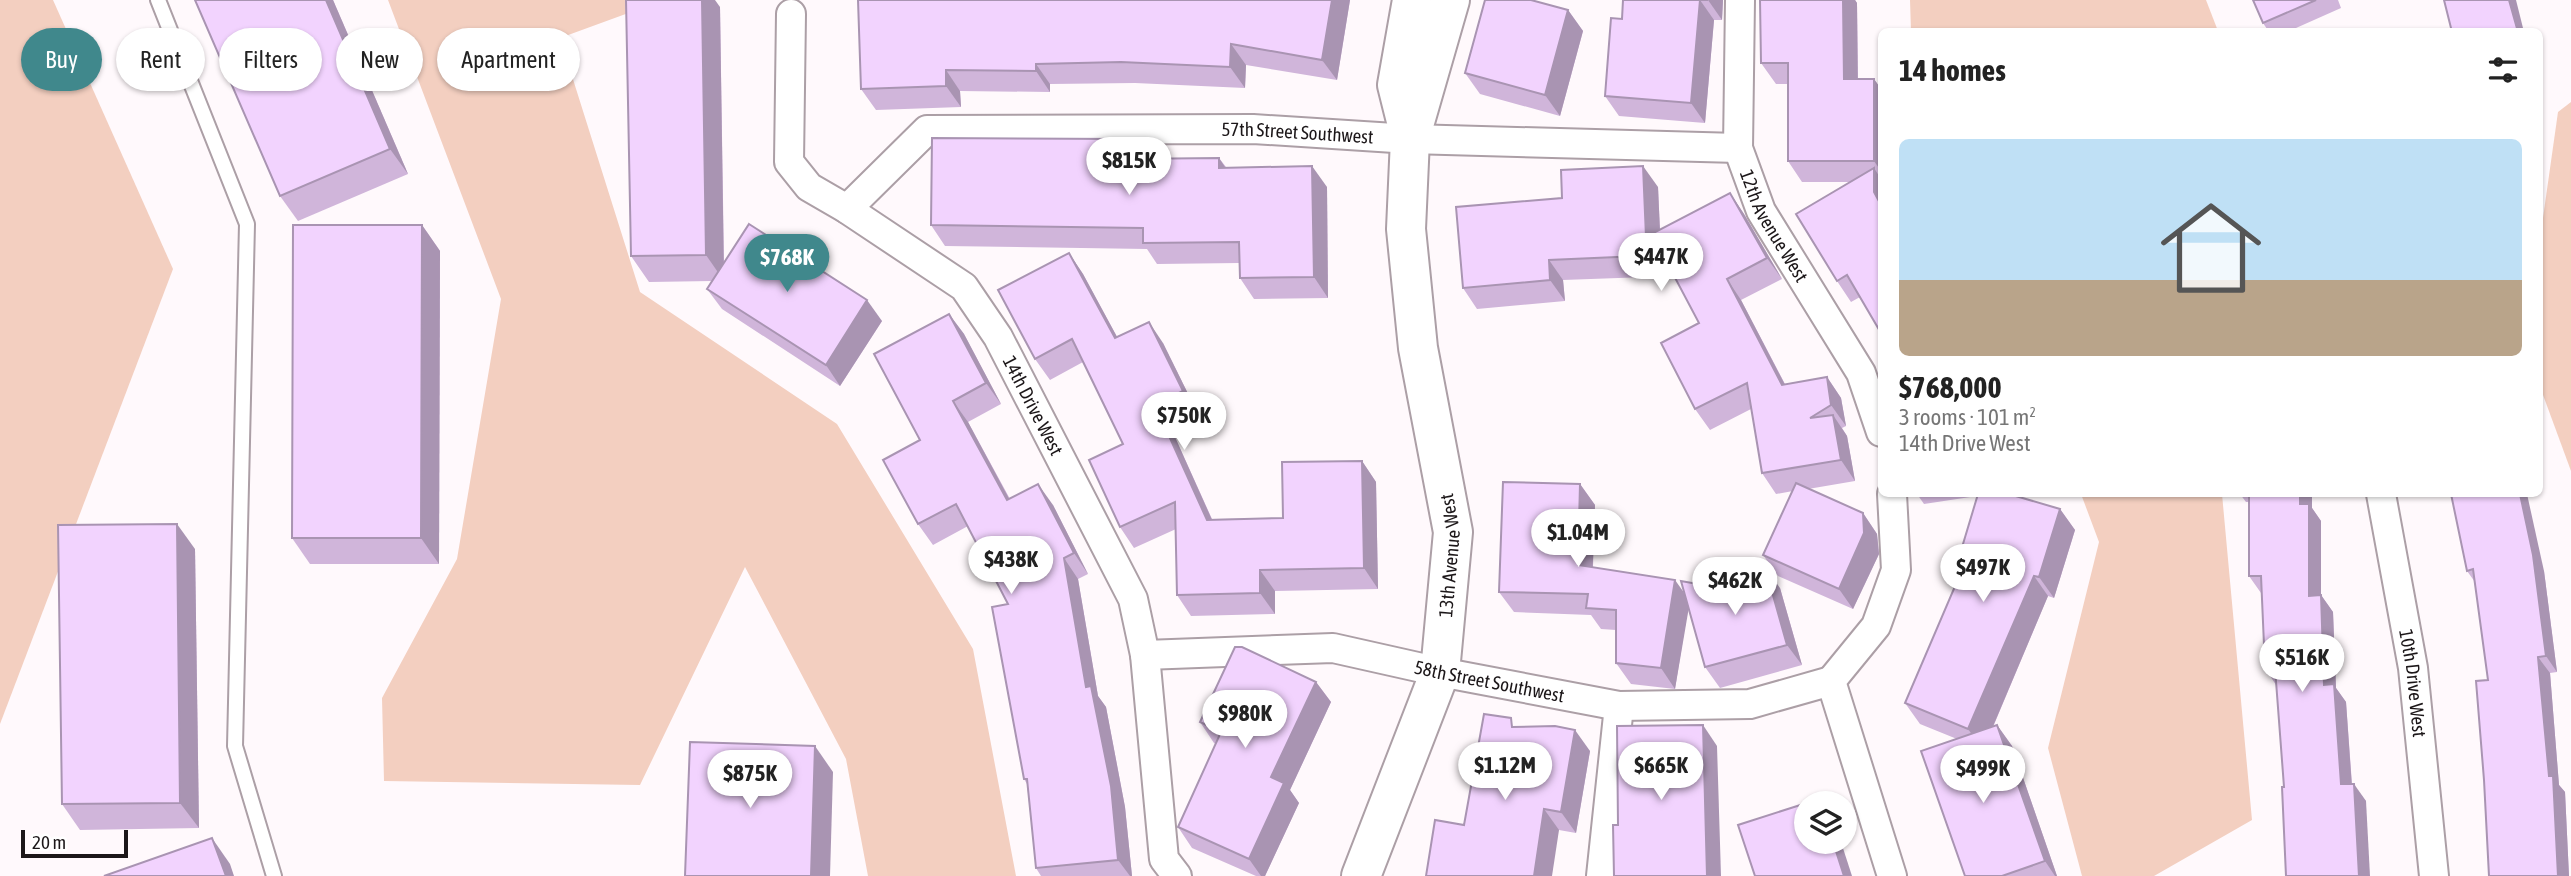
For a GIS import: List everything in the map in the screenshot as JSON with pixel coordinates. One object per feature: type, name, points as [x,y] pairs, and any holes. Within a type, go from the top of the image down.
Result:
[{"type":"street","name":"13th Avenue West","points":[[1410,139],[1397,85],[1412,0]]},
{"type":"street","name":"13th Avenue West","points":[[1361,876],[1440,672],[1453,532],[1418,348],[1406,229],[1410,139],[1450,0]]},
{"type":"street","name":"12th Avenue West","points":[[1740,0],[1738,148],[1761,211],[1861,373],[1878,423]]},
{"type":"street","name":"14th Drive West","points":[[792,14],[789,162],[810,187],[964,287],[998,337],[1133,599],[1145,655],[1164,859],[1177,876]]},
{"type":"street","name":"57th Street Southwest","points":[[847,209],[927,130],[1253,129],[1410,139],[1738,148]]},
{"type":"street","points":[[1892,497],[1896,570],[1876,625],[1831,681],[1892,876]]},
{"type":"street","name":"10th Drive West","points":[[2382,497],[2413,668],[2434,876]]},
{"type":"street","name":"58th Street Southwest","points":[[1145,655],[1333,648],[1440,672],[1619,706],[1750,704],[1831,681]]},
{"type":"street","points":[[1601,876],[1619,706]]},
{"type":"lane","points":[[158,0],[247,224],[235,746],[274,876]]},
{"type":"shaded area","points":[[0,0],[53,0],[65,28],[21,28],[21,91],[94,91],[173,269],[0,724]]},
{"type":"shaded area","points":[[388,0],[664,0],[580,31],[580,28],[437,28],[437,91],[577,91],[640,292],[837,424],[973,649],[1016,876],[868,876],[846,759],[745,567],[640,785],[384,781],[382,698],[457,559],[501,299],[422,91],[423,28],[399,28]]},
{"type":"shaded area","points":[[1910,0],[2206,0],[2217,28],[1911,28]]},
{"type":"shaded area","points":[[2571,102],[2571,471],[2543,395],[2543,218],[2558,112]]},
{"type":"shaded area","points":[[2082,497],[2222,497],[2252,820],[2154,876],[2082,876],[2048,748],[2099,542]]},
{"type":"building","points":[[195,0],[326,0],[338,28],[336,91],[365,91],[390,149],[280,196],[234,91],[322,91],[322,28],[219,28],[219,55]]},
{"type":"building","points":[[626,0],[702,0],[706,255],[631,256]]},
{"type":"building","points":[[858,0],[1332,0],[1322,60],[1231,44],[1230,67],[1121,62],[1036,64],[1036,71],[946,70],[946,86],[861,89]]},
{"type":"building","points":[[1485,0],[1531,0],[1568,10],[1545,95],[1465,73]]},
{"type":"building","points":[[1623,0],[1700,0],[1691,103],[1605,96],[1611,18],[1622,19]]},
{"type":"building","points":[[1760,0],[1843,0],[1844,79],[1874,79],[1874,161],[1788,161],[1788,63],[1761,63]]},
{"type":"building","points":[[2253,0],[2316,0],[2263,23]]},
{"type":"building","points":[[2444,0],[2509,0],[2517,28],[2451,28]]},
{"type":"building","points":[[932,138],[1123,139],[1123,159],[1219,158],[1219,168],[1312,166],[1314,277],[1240,278],[1239,242],[1143,243],[1143,228],[931,225]]},
{"type":"building","points":[[1643,166],[1646,237],[1730,193],[1767,258],[1727,279],[1782,385],[1827,377],[1831,405],[1810,418],[1833,415],[1841,460],[1762,473],[1747,383],[1695,409],[1661,343],[1699,323],[1663,255],[1549,260],[1550,280],[1463,288],[1456,207],[1562,198],[1561,170]]},
{"type":"building","points":[[1874,168],[1874,192],[1878,199],[1878,328],[1847,275],[1837,281],[1796,214]]},
{"type":"building","points":[[749,224],[867,300],[826,365],[707,289]]},
{"type":"building","points":[[293,225],[422,225],[421,538],[292,538]]},
{"type":"building","points":[[1069,253],[1115,338],[1149,322],[1183,391],[1155,405],[1207,520],[1283,518],[1282,462],[1362,461],[1364,568],[1260,570],[1260,593],[1177,595],[1175,502],[1120,527],[1089,460],[1123,444],[1072,339],[1035,359],[998,290]]},
{"type":"building","points":[[949,314],[986,383],[953,401],[1007,500],[1038,484],[1074,553],[1064,558],[1086,687],[1091,686],[1111,786],[1118,860],[1036,868],[1027,779],[1024,779],[992,607],[1008,604],[956,504],[918,524],[883,460],[920,440],[874,354]]},
{"type":"building","points":[[1503,482],[1580,484],[1578,565],[1675,580],[1661,668],[1616,663],[1616,610],[1586,608],[1588,594],[1499,592]]},
{"type":"building","points":[[1796,483],[1863,513],[1864,533],[1839,589],[1763,555]]},
{"type":"building","points":[[1977,497],[2019,497],[2060,509],[2039,577],[2034,576],[1968,729],[1905,703],[1968,556],[1960,554]]},
{"type":"building","points":[[2249,497],[2300,497],[2300,504],[2309,504],[2309,596],[2321,595],[2324,685],[2334,684],[2341,784],[2354,784],[2359,876],[2286,876],[2284,787],[2275,668],[2265,668],[2261,576],[2249,576]]},
{"type":"building","points":[[2452,497],[2521,497],[2533,555],[2546,656],[2538,657],[2549,776],[2553,776],[2558,876],[2489,876],[2476,681],[2488,680],[2473,569],[2467,571]]},
{"type":"building","points":[[177,524],[180,803],[62,804],[58,525]]},
{"type":"building","points":[[1765,567],[1787,645],[1705,667],[1681,581],[1703,585]]},
{"type":"building","points":[[1235,647],[1242,647],[1316,682],[1271,777],[1284,783],[1249,859],[1178,827],[1221,732],[1200,722]]},
{"type":"building","points":[[1484,714],[1511,718],[1512,727],[1555,726],[1575,730],[1561,812],[1544,809],[1534,876],[1426,876],[1435,820],[1464,825]]},
{"type":"building","points":[[1703,725],[1707,876],[1614,876],[1613,825],[1618,825],[1617,726]]},
{"type":"building","points":[[1997,725],[2045,861],[2002,876],[1965,876],[1921,751]]},
{"type":"building","points":[[690,742],[815,746],[811,876],[685,876]]},
{"type":"building","points":[[1794,807],[1794,854],[1837,854],[1844,876],[1755,876],[1738,825]]},
{"type":"building","points":[[212,838],[226,876],[104,876]]}]
